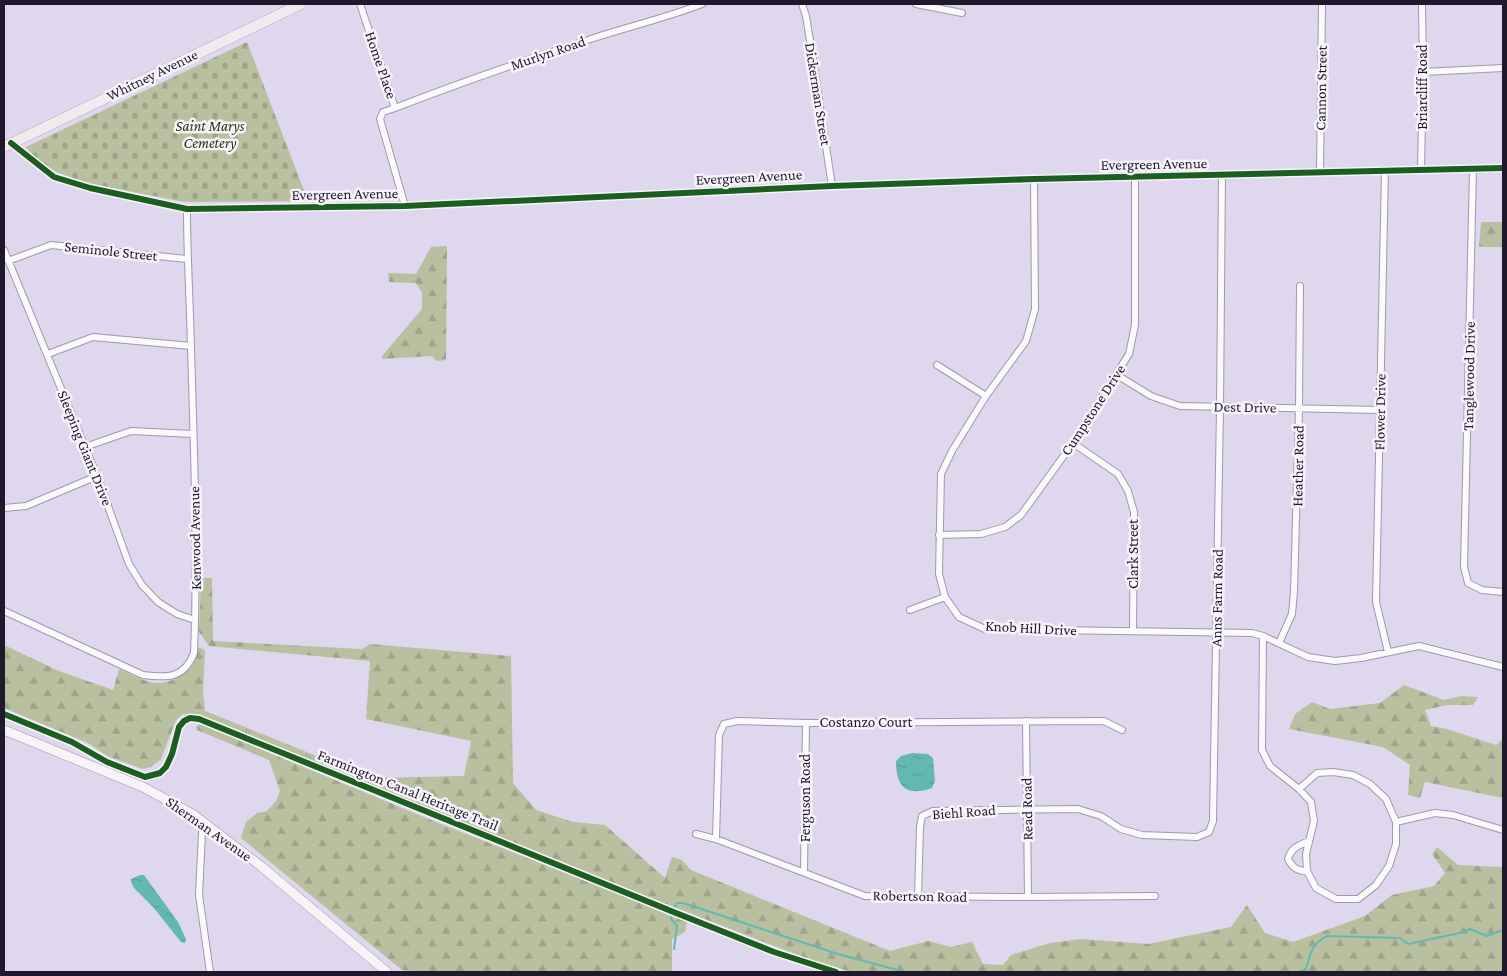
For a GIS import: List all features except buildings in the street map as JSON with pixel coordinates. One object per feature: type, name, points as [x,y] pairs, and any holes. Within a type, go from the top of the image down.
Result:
[{"type":"highway","name":"Whitney Avenue","points":[[8,145],[301,4]]},
{"type":"main road","name":"Sherman Avenue","points":[[4,730],[143,787],[178,805],[262,866],[387,972]]},
{"type":"street","name":"Home Place","points":[[360,4],[395,108],[384,112],[380,119],[405,206]]},
{"type":"street","name":"Murlyn Road","points":[[395,108],[536,56],[702,4]]},
{"type":"street","name":"Dickerman Street","points":[[802,4],[806,16],[832,186]]},
{"type":"street","points":[[916,4],[962,13]]},
{"type":"street","name":"Cannon Street","points":[[1320,172],[1322,4]]},
{"type":"street","name":"Briarcliff Road","points":[[1421,169],[1422,4]]},
{"type":"street","points":[[1423,72],[1503,68]]},
{"type":"street","name":"Evergreen Avenue","points":[[8,145],[54,177],[90,188],[187,209],[405,206],[832,186],[1034,179],[1503,168]]},
{"type":"street","name":"Tanglewood Drive","points":[[1473,169],[1464,567],[1468,583],[1482,590],[1503,592]]},
{"type":"street","name":"Flower Drive","points":[[1385,171],[1376,602],[1388,652]]},
{"type":"street","name":"Anns Farm Road","points":[[1027,809],[1078,809],[1101,816],[1121,828],[1142,835],[1197,837],[1208,832],[1213,820],[1222,175]]},
{"type":"street","name":"Cumpstone Drive","points":[[939,535],[981,534],[1005,527],[1022,515],[1073,442],[1129,354],[1135,325],[1135,177]]},
{"type":"street","name":"Knob Hill Drive","points":[[1034,179],[1035,309],[1026,341],[986,396],[941,474],[939,574],[945,597],[959,617],[986,629],[1252,633],[1263,636],[1308,657],[1335,661],[1362,658],[1419,646],[1503,667]]},
{"type":"street","name":"Kenwood Avenue","points":[[4,611],[143,674],[164,678],[176,674],[190,664],[194,653],[197,571],[187,209]]},
{"type":"street","name":"Seminole Street","points":[[8,261],[52,245],[187,259]]},
{"type":"street","name":"Sleeping Giant Drive","points":[[4,250],[97,476],[129,564],[142,585],[158,602],[177,614],[195,620]]},
{"type":"street","name":"Heather Road","points":[[1279,643],[1292,614],[1294,592],[1300,286]]},
{"type":"street","points":[[48,354],[93,338],[191,346]]},
{"type":"street","points":[[937,365],[986,396]]},
{"type":"street","name":"Dest Drive","points":[[1117,374],[1151,396],[1180,406],[1380,410]]},
{"type":"street","points":[[85,447],[131,431],[194,434]]},
{"type":"street","name":"Clark Street","points":[[1073,442],[1118,474],[1128,490],[1134,512],[1133,631]]},
{"type":"street","points":[[4,508],[26,506],[97,476]]},
{"type":"street","points":[[910,610],[945,597]]},
{"type":"street","points":[[1263,636],[1262,750],[1270,766],[1311,802],[1314,821],[1306,854],[1307,871],[1316,888],[1336,899],[1358,899],[1376,885],[1388,866],[1396,844],[1396,822],[1386,799],[1370,784],[1353,775],[1333,772],[1318,773],[1299,790]]},
{"type":"street","name":"Costanzo Court","points":[[716,839],[719,735],[724,724],[738,721],[806,723],[1104,721],[1122,730]]},
{"type":"street","name":"Read Road","points":[[1026,721],[1028,897]]},
{"type":"street","name":"Ferguson Road","points":[[804,872],[806,723]]},
{"type":"street","name":"Biehl Road","points":[[918,896],[922,816],[933,811],[1027,809]]},
{"type":"street","points":[[1396,822],[1435,813],[1453,814],[1503,830]]},
{"type":"street","points":[[205,823],[202,833],[199,895],[208,947],[210,972]]},
{"type":"street","name":"Robertson Road","points":[[696,834],[716,839],[865,896],[1155,896]]},
{"type":"street","points":[[1307,871],[1299,871],[1288,860],[1290,852],[1309,841]]},
{"type":"green space","name":"Saint Marys Cemetery","points":[[247,42],[308,201],[185,202],[91,184],[56,172],[33,156],[26,147]]},
{"type":"green space","points":[[1481,222],[1503,222],[1503,247],[1479,247]]},
{"type":"green space","points":[[447,246],[446,360],[436,361],[432,356],[382,359],[382,356],[422,309],[422,293],[416,283],[389,282],[388,273],[416,274],[431,247]]},
{"type":"green space","points":[[201,578],[212,578],[213,641],[362,649],[370,644],[511,656],[513,783],[536,810],[573,822],[605,825],[665,878],[672,857],[682,860],[691,870],[890,951],[928,941],[951,947],[972,942],[983,964],[1003,965],[1011,955],[1050,943],[1081,939],[1148,944],[1231,927],[1247,905],[1265,933],[1293,942],[1365,916],[1392,895],[1434,886],[1445,873],[1432,854],[1437,847],[1458,865],[1503,867],[1503,972],[852,972],[808,959],[368,786],[371,778],[464,776],[471,741],[366,719],[370,661],[209,646],[199,632]]},
{"type":"green space","points":[[4,645],[59,671],[113,690],[119,669],[155,683],[174,679],[189,666],[198,647],[205,650],[203,691],[205,711],[203,718],[183,714],[176,720],[161,759],[151,767],[143,769],[107,756],[88,743],[4,708]]},
{"type":"green space","points":[[1404,685],[1444,700],[1462,696],[1478,697],[1473,705],[1447,705],[1425,710],[1431,726],[1447,729],[1496,745],[1503,739],[1503,798],[1425,782],[1420,798],[1408,795],[1410,765],[1383,747],[1289,729],[1295,714],[1312,702],[1330,709],[1380,703]]},
{"type":"green space","points":[[205,711],[371,778],[368,786],[203,718]]},
{"type":"green space","points":[[200,724],[431,820],[687,921],[685,932],[672,939],[672,972],[426,972],[402,970],[241,838],[246,822],[257,813],[267,811],[276,801],[280,791],[269,760],[197,730],[196,727]]},
{"type":"water","points":[[912,753],[928,754],[933,758],[935,781],[932,788],[915,791],[904,788],[901,783],[896,770],[896,761],[901,756]]},
{"type":"water","points":[[144,875],[178,922],[186,939],[185,943],[181,942],[153,907],[134,888],[131,879]]},
{"type":"waterway","points":[[674,949],[677,926],[671,919],[677,903],[683,903],[838,954],[905,972]]},
{"type":"waterway","points":[[1299,972],[1306,969],[1312,950],[1318,942],[1327,936],[1400,938],[1408,944],[1464,932],[1470,929],[1487,936],[1503,930]]},
{"type":"cycle path","points":[[11,143],[54,177],[90,188],[187,209],[405,206],[832,186],[1034,179],[1503,168]]},
{"type":"cycle path","name":"Farmington Canal Heritage Trail","points":[[4,714],[72,742],[107,762],[145,777],[160,773],[166,767],[172,754],[179,727],[184,721],[190,718],[199,719],[774,952],[836,972]]}]
